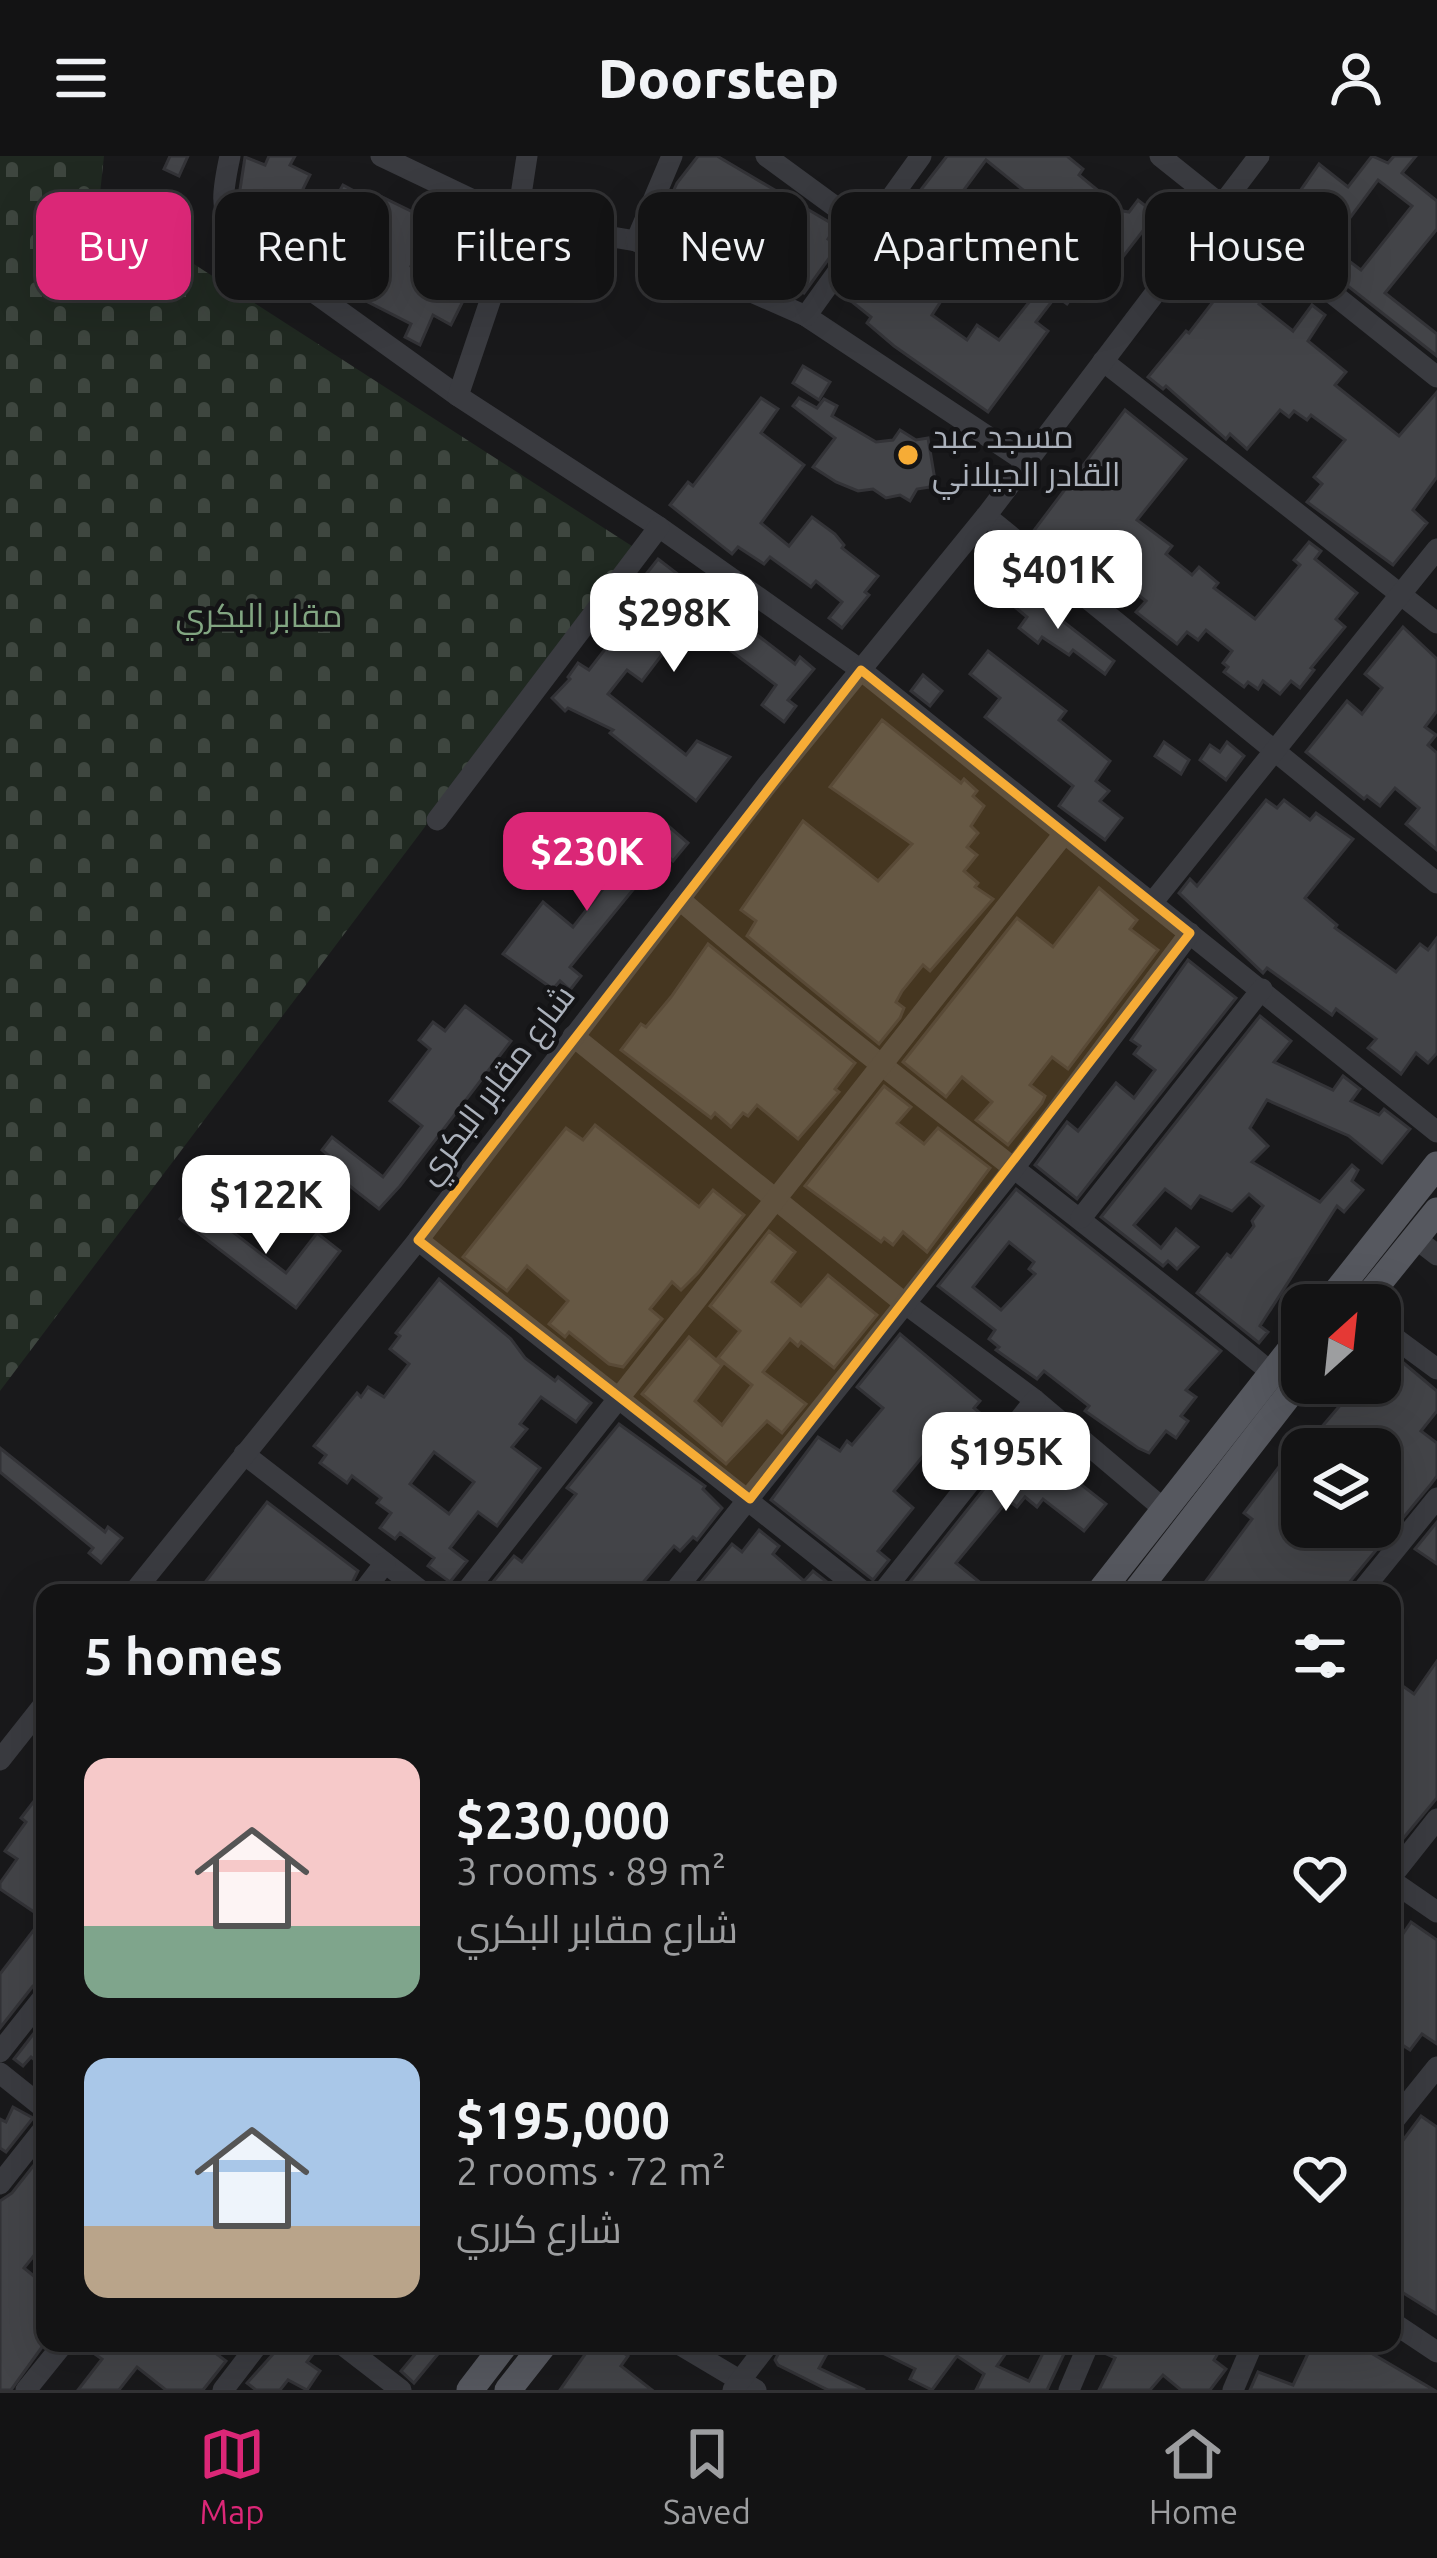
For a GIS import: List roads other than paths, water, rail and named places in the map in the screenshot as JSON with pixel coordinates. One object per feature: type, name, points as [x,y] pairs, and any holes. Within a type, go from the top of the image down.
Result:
[{"type":"main road","points":[[1343,1284],[1437,1165]]},
{"type":"main road","points":[[1384,1284],[1426,1247],[1437,1211]]},
{"type":"main road","points":[[1107,1584],[1281,1361]]},
{"type":"main road","points":[[1142,1584],[1282,1404]]},
{"type":"main road","points":[[470,2390],[499,2352]]},
{"type":"main road","points":[[508,2390],[537,2352]]},
{"type":"street","points":[[230,156],[224,219],[234,235],[458,396],[658,527],[861,670],[1437,1132]]},
{"type":"street","points":[[381,156],[457,192]]},
{"type":"street","points":[[522,192],[527,156]]},
{"type":"street","points":[[636,241],[672,156]]},
{"type":"street","points":[[766,156],[831,204]]},
{"type":"street","points":[[895,192],[921,156]]},
{"type":"street","points":[[1160,156],[1203,192]]},
{"type":"street","name":"شارع مقابر البكري","points":[[1231,192],[1259,156]]},
{"type":"street","points":[[614,237],[636,241],[806,316],[1026,462]]},
{"type":"street","points":[[806,316],[831,281]]},
{"type":"street","points":[[458,396],[491,300]]},
{"type":"street","name":"شارع مقابر البكري","points":[[140,1584],[418,1240],[679,899],[986,516],[1149,300]]},
{"type":"street","points":[[1339,300],[1437,377]]},
{"type":"street","points":[[1103,361],[1437,623]]},
{"type":"street","points":[[986,516],[1437,883]]},
{"type":"street","points":[[437,820],[658,527]]},
{"type":"street","points":[[1152,903],[1437,549]]},
{"type":"street","points":[[472,1584],[1064,835]]},
{"type":"street","points":[[679,899],[777,983],[1272,1372]]},
{"type":"street","points":[[680,1584],[1014,1168],[1190,933]]},
{"type":"street","points":[[1081,1218],[1262,989]]},
{"type":"street","points":[[573,1036],[903,1302],[1035,1400],[1165,1510]]},
{"type":"street","points":[[418,1240],[855,1584]]},
{"type":"street","points":[[1401,1343],[1437,1370]]},
{"type":"street","points":[[889,1584],[1035,1400]]},
{"type":"street","points":[[244,1454],[412,1584]]},
{"type":"street","points":[[1367,1584],[1437,1498]]},
{"type":"street","points":[[369,1584],[385,1563]]},
{"type":"street","points":[[0,1760],[36,1717]]},
{"type":"street","points":[[1401,1866],[1437,1819]]},
{"type":"street","points":[[1401,1885],[1437,1912]]},
{"type":"street","points":[[0,2052],[36,2007]]},
{"type":"street","points":[[1401,2112],[1437,2067]]},
{"type":"street","points":[[0,2073],[36,2102]]},
{"type":"street","points":[[0,2184],[36,2138]]},
{"type":"street","points":[[1401,2328],[1437,2352]]},
{"type":"street","points":[[26,2390],[57,2352]]},
{"type":"street","points":[[223,2390],[252,2352]]},
{"type":"street","points":[[351,2352],[400,2390]]},
{"type":"street","points":[[690,2352],[742,2387],[763,2352]]},
{"type":"street","points":[[1069,2390],[1085,2352]]},
{"type":"street","points":[[1233,2390],[1249,2352]]},
{"type":"place","name":"مسجد عبد القادر الجيلاني","points":[[908,455]]},
{"type":"park label","name":"مقابر البكري","points":[[259,615]]}]
